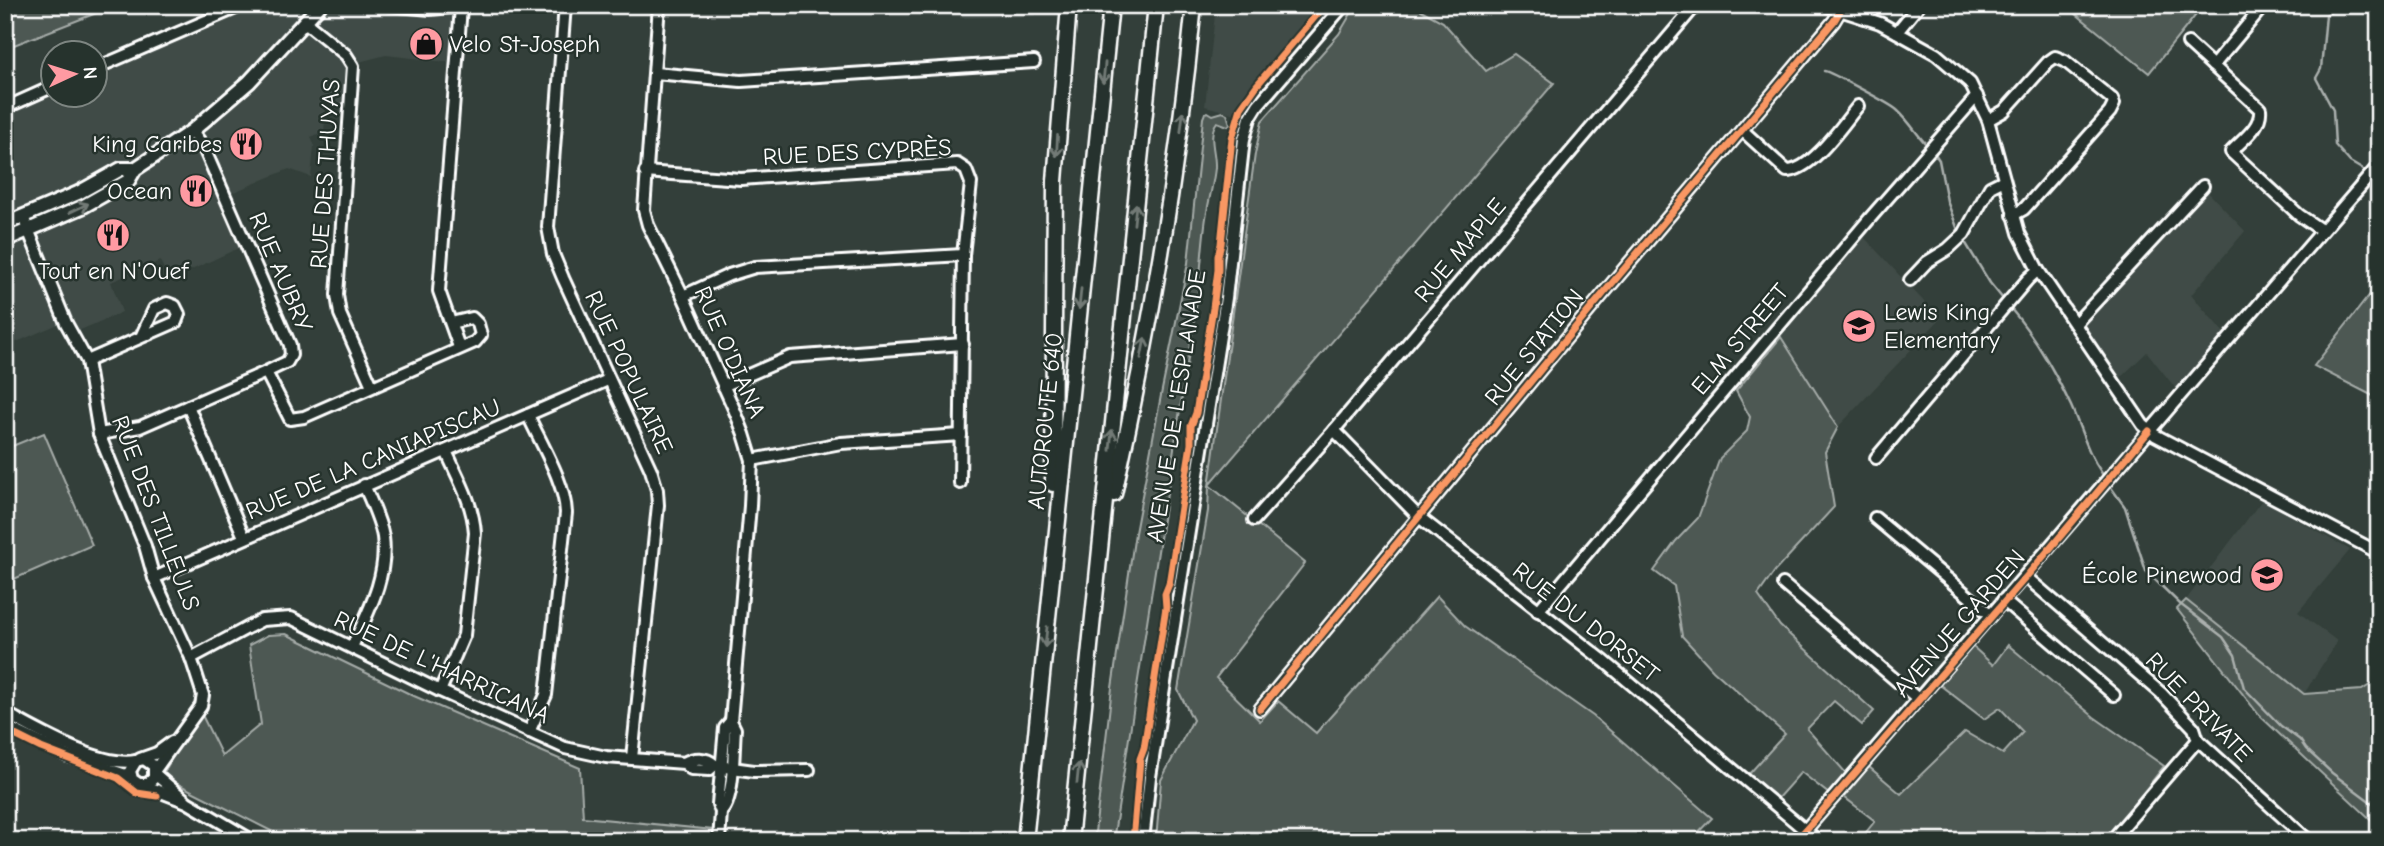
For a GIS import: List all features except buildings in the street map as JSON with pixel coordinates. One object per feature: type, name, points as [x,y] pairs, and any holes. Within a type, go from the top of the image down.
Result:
[{"type":"highway","points":[[1053,569],[1055,181],[1069,5]]},
{"type":"highway","name":"AUTOROUTE 640","points":[[1025,841],[1111,5]]},
{"type":"highway","points":[[1070,841],[1156,5]]},
{"type":"highway","points":[[1099,557],[1126,439],[1171,200],[1184,108],[1194,5]]},
{"type":"main road","points":[[5,240],[103,196],[128,181],[135,169],[192,131],[249,82],[320,5]]},
{"type":"main road","points":[[5,224],[78,193],[121,170],[135,169]]},
{"type":"street","points":[[108,63],[243,5]]},
{"type":"street","points":[[388,5],[421,9],[474,5]]},
{"type":"street","name":"RUE POPULAIRE","points":[[565,5],[548,228],[553,254],[651,470],[657,490],[658,505],[632,758]]},
{"type":"street","name":"RUE O'DIANA","points":[[659,5],[644,210],[744,435],[751,460],[750,506],[730,722],[725,728],[718,804],[721,812],[719,841]]},
{"type":"street","name":"AVENUE DE L'ESPLANADE","points":[[1326,27],[1338,5]]},
{"type":"street","name":"AVENUE DE L'ESPLANADE","points":[[1143,841],[1150,777],[1226,298],[1242,146],[1258,105],[1344,5]]},
{"type":"street","name":"RUE MAPLE","points":[[1254,520],[1696,5]]},
{"type":"street","points":[[1824,5],[1880,23],[1897,32],[1936,54],[1970,83],[1988,120],[2013,215],[2025,247],[2136,417],[2149,431],[2239,481],[2379,552]]},
{"type":"street","points":[[1897,32],[1919,5]]},
{"type":"street","points":[[2213,66],[2264,5]]},
{"type":"street","points":[[459,347],[439,291],[461,7]]},
{"type":"street","name":"RUE STATION","points":[[1260,709],[1594,304],[1835,20],[1840,10]]},
{"type":"street","name":"RUE DES THUYAS","points":[[305,22],[346,55],[353,66],[337,295],[340,314],[372,386]]},
{"type":"street","points":[[2188,43],[2260,109],[2261,118],[2231,152],[2299,215],[2321,230]]},
{"type":"street","points":[[1988,120],[2004,111],[2055,57],[2065,61],[2112,99],[2114,104],[2110,112],[2024,209],[2013,215]]},
{"type":"street","points":[[655,73],[741,81],[1034,62]]},
{"type":"street","points":[[5,108],[38,94]]},
{"type":"street","name":"ELM STREET","points":[[1538,611],[1871,217],[1977,96]]},
{"type":"street","points":[[1742,130],[1787,170],[1793,171],[1822,150],[1858,106]]},
{"type":"street","name":"RUE AUBRY","points":[[99,434],[140,427],[287,362],[291,355],[290,345],[203,146],[192,131]]},
{"type":"street","name":"RUE DES CYPRÈS","points":[[645,172],[741,179],[957,164],[966,170],[971,183],[963,255],[960,483]]},
{"type":"street","name":"AVENUE GARDEN","points":[[1796,841],[2379,166]]},
{"type":"street","points":[[1910,280],[1927,262],[1964,234],[1988,190],[1995,183],[2004,180]]},
{"type":"street","points":[[2075,324],[2203,186]]},
{"type":"street","name":"RUE DES TILLEULS","points":[[23,217],[66,323],[87,361],[99,434],[145,545],[155,578],[191,658],[203,695],[201,706],[174,741],[155,772]]},
{"type":"street","points":[[683,296],[729,275],[755,267],[963,255]]},
{"type":"street","points":[[1876,458],[2038,270]]},
{"type":"street","points":[[266,372],[290,419],[304,417],[475,342],[481,335],[478,324],[472,318],[451,323]]},
{"type":"street","points":[[87,361],[141,337]]},
{"type":"street","points":[[723,386],[790,357],[963,344]]},
{"type":"street","name":"RUE DE LA CANIAPISCAU","points":[[155,578],[608,380]]},
{"type":"street","points":[[188,406],[244,537]]},
{"type":"street","points":[[528,415],[566,500],[546,695],[528,732]]},
{"type":"street","name":"RUE DU DORSET","points":[[1334,430],[1419,517],[1604,661],[1818,841]]},
{"type":"street","points":[[751,460],[841,443],[961,435]]},
{"type":"street","points":[[440,691],[464,635],[475,533],[470,502],[446,451]]},
{"type":"street","points":[[352,647],[379,587],[384,556],[383,536],[364,485]]},
{"type":"street","points":[[1875,518],[1991,615]]},
{"type":"street","name":"RUE PRIVATE","points":[[2026,576],[2161,693],[2194,729],[2198,740],[2309,841]]},
{"type":"street","points":[[1783,584],[1918,699]]},
{"type":"street","points":[[2003,600],[2114,695]]},
{"type":"street","name":"RUE DE L'HARRICANA","points":[[191,658],[262,620],[291,618],[565,748],[606,757],[684,763],[691,769],[709,770],[723,766],[754,771],[809,770]]},
{"type":"street","points":[[5,713],[82,751],[124,763],[138,760],[151,763],[155,772],[187,802]]},
{"type":"street","points":[[5,726],[68,756],[114,770],[187,802],[253,841]]},
{"type":"street","points":[[2111,841],[2198,740]]},
{"type":"street","name":"RUE DES TILLEULS","points":[[138,760],[156,753],[174,741]]},
{"type":"street","points":[[132,779],[130,771],[138,760]]},
{"type":"street","points":[[143,785],[151,782],[155,772]]},
{"type":"shaded area","points":[[5,5],[117,5],[14,45],[5,45]]},
{"type":"shaded area","points":[[232,5],[472,5],[461,7],[455,63],[386,55],[351,64],[348,106],[326,107],[324,131],[311,137],[314,145],[311,177],[289,169],[224,196],[247,244],[170,280],[160,261],[111,282],[122,312],[78,331],[72,318],[5,347],[5,110],[38,95],[38,108],[108,108],[108,63]]},
{"type":"shaded area","points":[[960,5],[1033,5],[1035,16],[960,18]]},
{"type":"shaded area","points":[[1216,5],[1323,5],[1255,84],[1236,114],[1205,106]]},
{"type":"shaded area","points":[[1356,5],[1412,5],[1443,22],[1486,71],[1514,54],[1554,83],[1209,485],[1255,154],[1262,121],[1339,34]]},
{"type":"shaded area","points":[[2065,5],[2204,5],[2149,73]]},
{"type":"shaded area","points":[[1208,112],[1213,115],[1223,112],[1227,114],[1230,124],[1228,126],[1217,122],[1213,132],[1215,168],[1206,218],[1198,294],[1113,841],[1094,841],[1112,688],[1135,533],[1188,263],[1203,118]]},
{"type":"shaded area","points":[[2206,190],[2245,231],[2191,295],[2226,335],[2177,390],[2147,352],[2119,379],[2081,325]]},
{"type":"shaded area","name":"Lewis King Elementary","points":[[1861,234],[1940,319],[1838,427],[1780,333]]},
{"type":"shaded area","points":[[2379,283],[2379,399],[2314,366]]},
{"type":"shaded area","points":[[1781,337],[1838,427],[1825,452],[1834,507],[1775,571],[1758,595],[1780,626],[1874,711],[1862,725],[1834,701],[1807,729],[1846,773],[1829,794],[1801,772],[1777,799],[1749,774],[1785,734],[1713,670],[1682,636],[1674,586],[1654,571],[1676,541],[1698,518],[1720,458],[1747,431],[1750,417],[1736,391]]},
{"type":"shaded area","points":[[44,433],[92,545],[5,583],[5,449]]},
{"type":"shaded area","points":[[1209,485],[1305,563],[1216,678],[1260,721],[1278,701],[1316,733],[1437,596],[1465,626],[1593,716],[1712,818],[1690,841],[1156,841],[1161,780],[1193,720],[1178,690],[1208,511]]},
{"type":"shaded area","name":"École Pinewood","points":[[2262,500],[2350,550],[2298,612],[2337,641],[2304,694],[2186,600]]},
{"type":"shaded area","points":[[2186,600],[2304,694],[2362,690],[2379,679],[2379,827],[2259,715],[2177,609]]},
{"type":"shaded area","points":[[286,634],[414,696],[580,768],[583,817],[713,830],[712,841],[291,841],[162,776],[199,709],[222,756],[261,724],[249,645],[268,635]]},
{"type":"shaded area","points":[[1971,645],[1993,665],[2008,645],[2094,717],[2164,766],[2105,841],[1859,841],[1875,821],[1844,797],[1869,767],[1901,794],[1965,732],[2003,754],[2023,732],[2000,708],[1984,719],[1940,685]]},
{"type":"waterway","points":[[2343,5],[2326,15],[2321,69],[2316,78],[2333,110],[2335,145],[2350,162],[2365,171]]},
{"type":"waterway","points":[[1824,71],[1897,110],[1926,144]]},
{"type":"waterway","points":[[1935,154],[1939,160],[1947,201],[1958,230]]},
{"type":"waterway","points":[[1965,242],[2003,299]]},
{"type":"waterway","points":[[2011,309],[2051,368],[2103,475]]},
{"type":"waterway","points":[[2110,486],[2125,507],[2146,571],[2180,604],[2223,637],[2235,655],[2244,688],[2281,726],[2300,740],[2332,773],[2379,808]]},
{"type":"cycle path","points":[[1133,841],[1140,759],[1144,748],[1166,607],[1165,594],[1169,584],[1191,444],[1191,426],[1196,413],[1213,308],[1232,138],[1241,108],[1257,85],[1325,5]]},
{"type":"cycle path","points":[[1260,709],[1840,11]]},
{"type":"cycle path","points":[[1796,841],[2149,431]]},
{"type":"cycle path","points":[[5,730],[41,748],[118,778],[137,793],[157,796]]},
{"type":"place","name":"Velo St-Joseph","points":[[426,44]]},
{"type":"place","name":"King Caribes","points":[[246,144]]},
{"type":"place","name":"Ocean","points":[[196,191]]},
{"type":"place","name":"Tout en N'Ouef","points":[[113,235]]},
{"type":"place","name":"Lewis King Elementary","points":[[1859,326]]},
{"type":"place","name":"École Pinewood","points":[[2267,575]]}]
